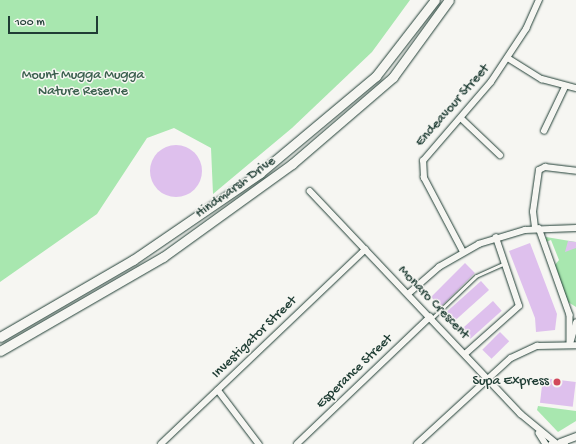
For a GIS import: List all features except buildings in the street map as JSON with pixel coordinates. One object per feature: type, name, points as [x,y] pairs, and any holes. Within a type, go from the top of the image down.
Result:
[{"type":"main road","name":"Hindmarsh Drive","points":[[0,337],[133,260],[266,168],[372,80],[435,0]]},
{"type":"main road","name":"Hindmarsh Drive","points":[[0,351],[157,261],[292,164],[388,82],[418,48],[449,0]]},
{"type":"street","name":"Endeavour Street","points":[[463,252],[425,180],[422,168],[426,153],[461,118],[508,58],[539,0]]},
{"type":"street","points":[[508,58],[542,79],[565,87],[576,88]]},
{"type":"street","points":[[544,131],[565,87]]},
{"type":"street","points":[[461,118],[500,155]]},
{"type":"street","points":[[573,345],[570,315],[537,228],[533,212],[539,170],[545,167],[576,172]]},
{"type":"street","name":"Monaro Crescent","points":[[310,191],[538,431],[546,444]]},
{"type":"street","points":[[408,294],[428,275],[463,252],[496,238],[537,228],[576,228]]},
{"type":"street","points":[[465,354],[519,306],[496,238]]},
{"type":"street","name":"Investigator Street","points":[[161,444],[365,250]]},
{"type":"street","name":"Esperance Street","points":[[298,444],[430,318]]},
{"type":"street","points":[[573,345],[576,323]]},
{"type":"street","points":[[417,444],[486,378],[526,350],[573,345]]},
{"type":"street","points":[[218,390],[259,444]]},
{"type":"street","name":"Monaro Crescent","points":[[538,431],[557,443]]},
{"type":"street","points":[[557,443],[576,436]]},
{"type":"street","points":[[573,444],[576,440]]},
{"type":"lane","points":[[430,318],[476,276],[505,263]]},
{"type":"green space","name":"Mount Mugga Mugga Nature Reserve","points":[[0,0],[410,0],[372,52],[292,128],[213,194],[211,148],[174,128],[147,138],[97,214],[0,282]]},
{"type":"green space","points":[[546,237],[576,242],[576,307],[568,302],[554,266],[559,260],[551,240],[546,242]]},
{"type":"green space","points":[[538,406],[576,411],[576,421],[558,432],[537,410]]},
{"type":"place","name":"Supa Express","points":[[557,382]]}]
